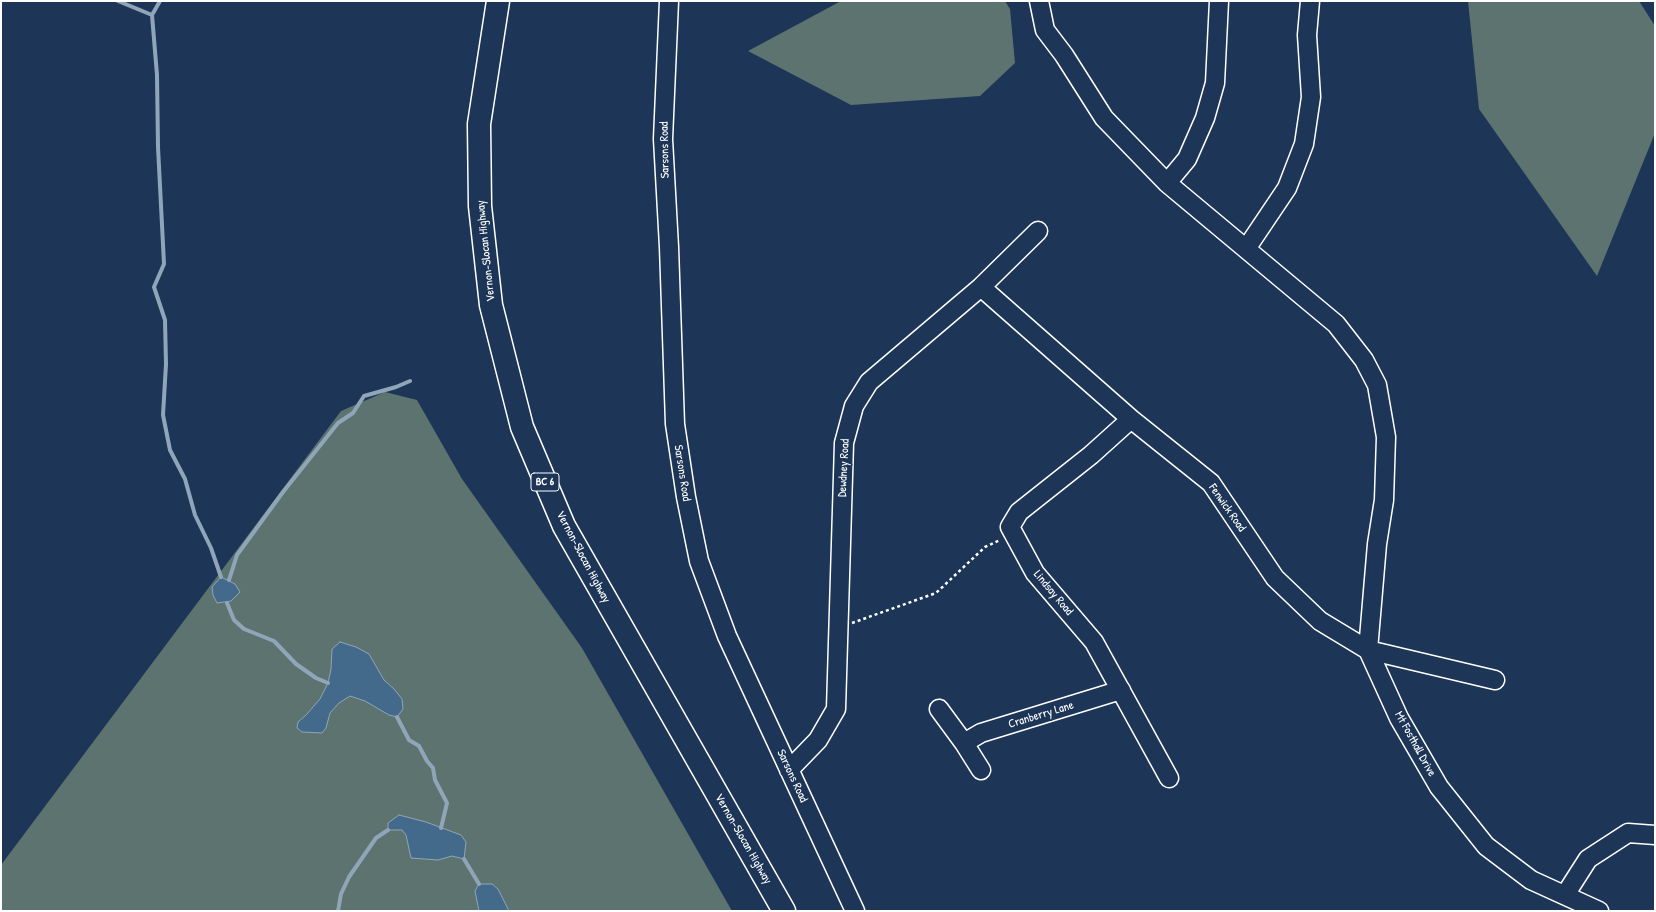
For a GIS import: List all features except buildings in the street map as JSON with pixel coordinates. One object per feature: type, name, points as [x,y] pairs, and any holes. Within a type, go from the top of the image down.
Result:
[{"type":"main road","name":"Vernon-Slocan Highway","points":[[498,1],[478,124],[480,206],[492,305],[522,427],[564,526],[784,911]]},
{"type":"street","name":"Sarsons Road","points":[[669,1],[663,139],[669,247],[675,424],[686,497],[699,561],[727,636],[855,911]]},
{"type":"street","points":[[1039,1],[1045,30],[1064,55],[1104,118],[1167,182],[1336,324],[1364,360],[1377,385],[1386,437],[1384,500],[1377,544],[1368,650]]},
{"type":"street","points":[[1167,182],[1187,159],[1205,118],[1215,83],[1219,1]]},
{"type":"street","points":[[1246,249],[1287,188],[1304,144],[1312,97],[1307,35],[1310,1]]},
{"type":"street","name":"Dewdney Road","points":[[789,770],[818,740],[836,709],[844,443],[854,406],[869,382],[980,287],[1038,231]]},
{"type":"street","name":"Fenwick Road","points":[[980,287],[1131,419],[1211,483],[1275,578],[1320,620],[1368,650],[1495,680]]},
{"type":"street","points":[[1010,527],[1019,512],[1091,455],[1131,419]]},
{"type":"street","name":"Lindsay Road","points":[[1010,527],[1035,573],[1094,642],[1169,778]]},
{"type":"street","name":"Mt Fosthall Drive","points":[[1368,650],[1403,724],[1440,787],[1486,846],[1531,880],[1599,911]]},
{"type":"street","name":"Cranberry Lane","points":[[964,743],[982,733],[1121,690]]},
{"type":"street","points":[[939,709],[964,743],[981,770]]},
{"type":"street","points":[[1565,896],[1588,859],[1628,833],[1655,835]]},
{"type":"path","points":[[839,628],[936,593],[985,547],[1002,539],[1010,527]]},
{"type":"green space","points":[[841,1],[1005,1],[1010,9],[1015,63],[980,96],[851,105],[748,51]]},
{"type":"green space","points":[[1468,1],[1639,1],[1655,26],[1655,133],[1597,276],[1479,109]]},
{"type":"green space","points":[[385,392],[417,400],[462,479],[582,648],[732,911],[1,911],[1,865],[341,411]]},
{"type":"water","points":[[221,577],[235,584],[240,592],[231,601],[217,603],[213,595],[212,587]]},
{"type":"water","points":[[340,642],[356,647],[369,654],[384,680],[402,699],[403,709],[397,717],[389,715],[365,701],[350,696],[339,703],[330,713],[326,728],[322,733],[302,732],[297,728],[298,722],[320,699],[328,683],[331,669],[332,649]]},
{"type":"water","points":[[399,815],[426,822],[461,835],[466,842],[464,859],[452,856],[438,860],[411,858],[406,835],[402,830],[388,830],[388,823]]},
{"type":"water","points":[[479,884],[492,884],[498,889],[509,911],[479,911],[475,891]]},
{"type":"waterway","points":[[118,1],[152,15],[157,75],[158,147],[164,264],[154,287],[165,320],[166,364],[163,415],[170,450],[185,479],[195,515],[211,548],[221,577]]},
{"type":"waterway","points":[[152,15],[160,1]]},
{"type":"waterway","points":[[229,580],[237,555],[283,492],[338,423],[353,413],[364,396],[396,387],[410,381]]},
{"type":"waterway","points":[[227,603],[234,620],[244,629],[274,641],[296,664],[316,678],[328,683]]},
{"type":"waterway","points":[[397,717],[409,740],[419,746],[427,761],[433,768],[435,780],[447,803],[441,828]]},
{"type":"waterway","points":[[338,911],[341,894],[349,877],[376,838],[388,830]]},
{"type":"waterway","points":[[464,859],[479,884]]}]
